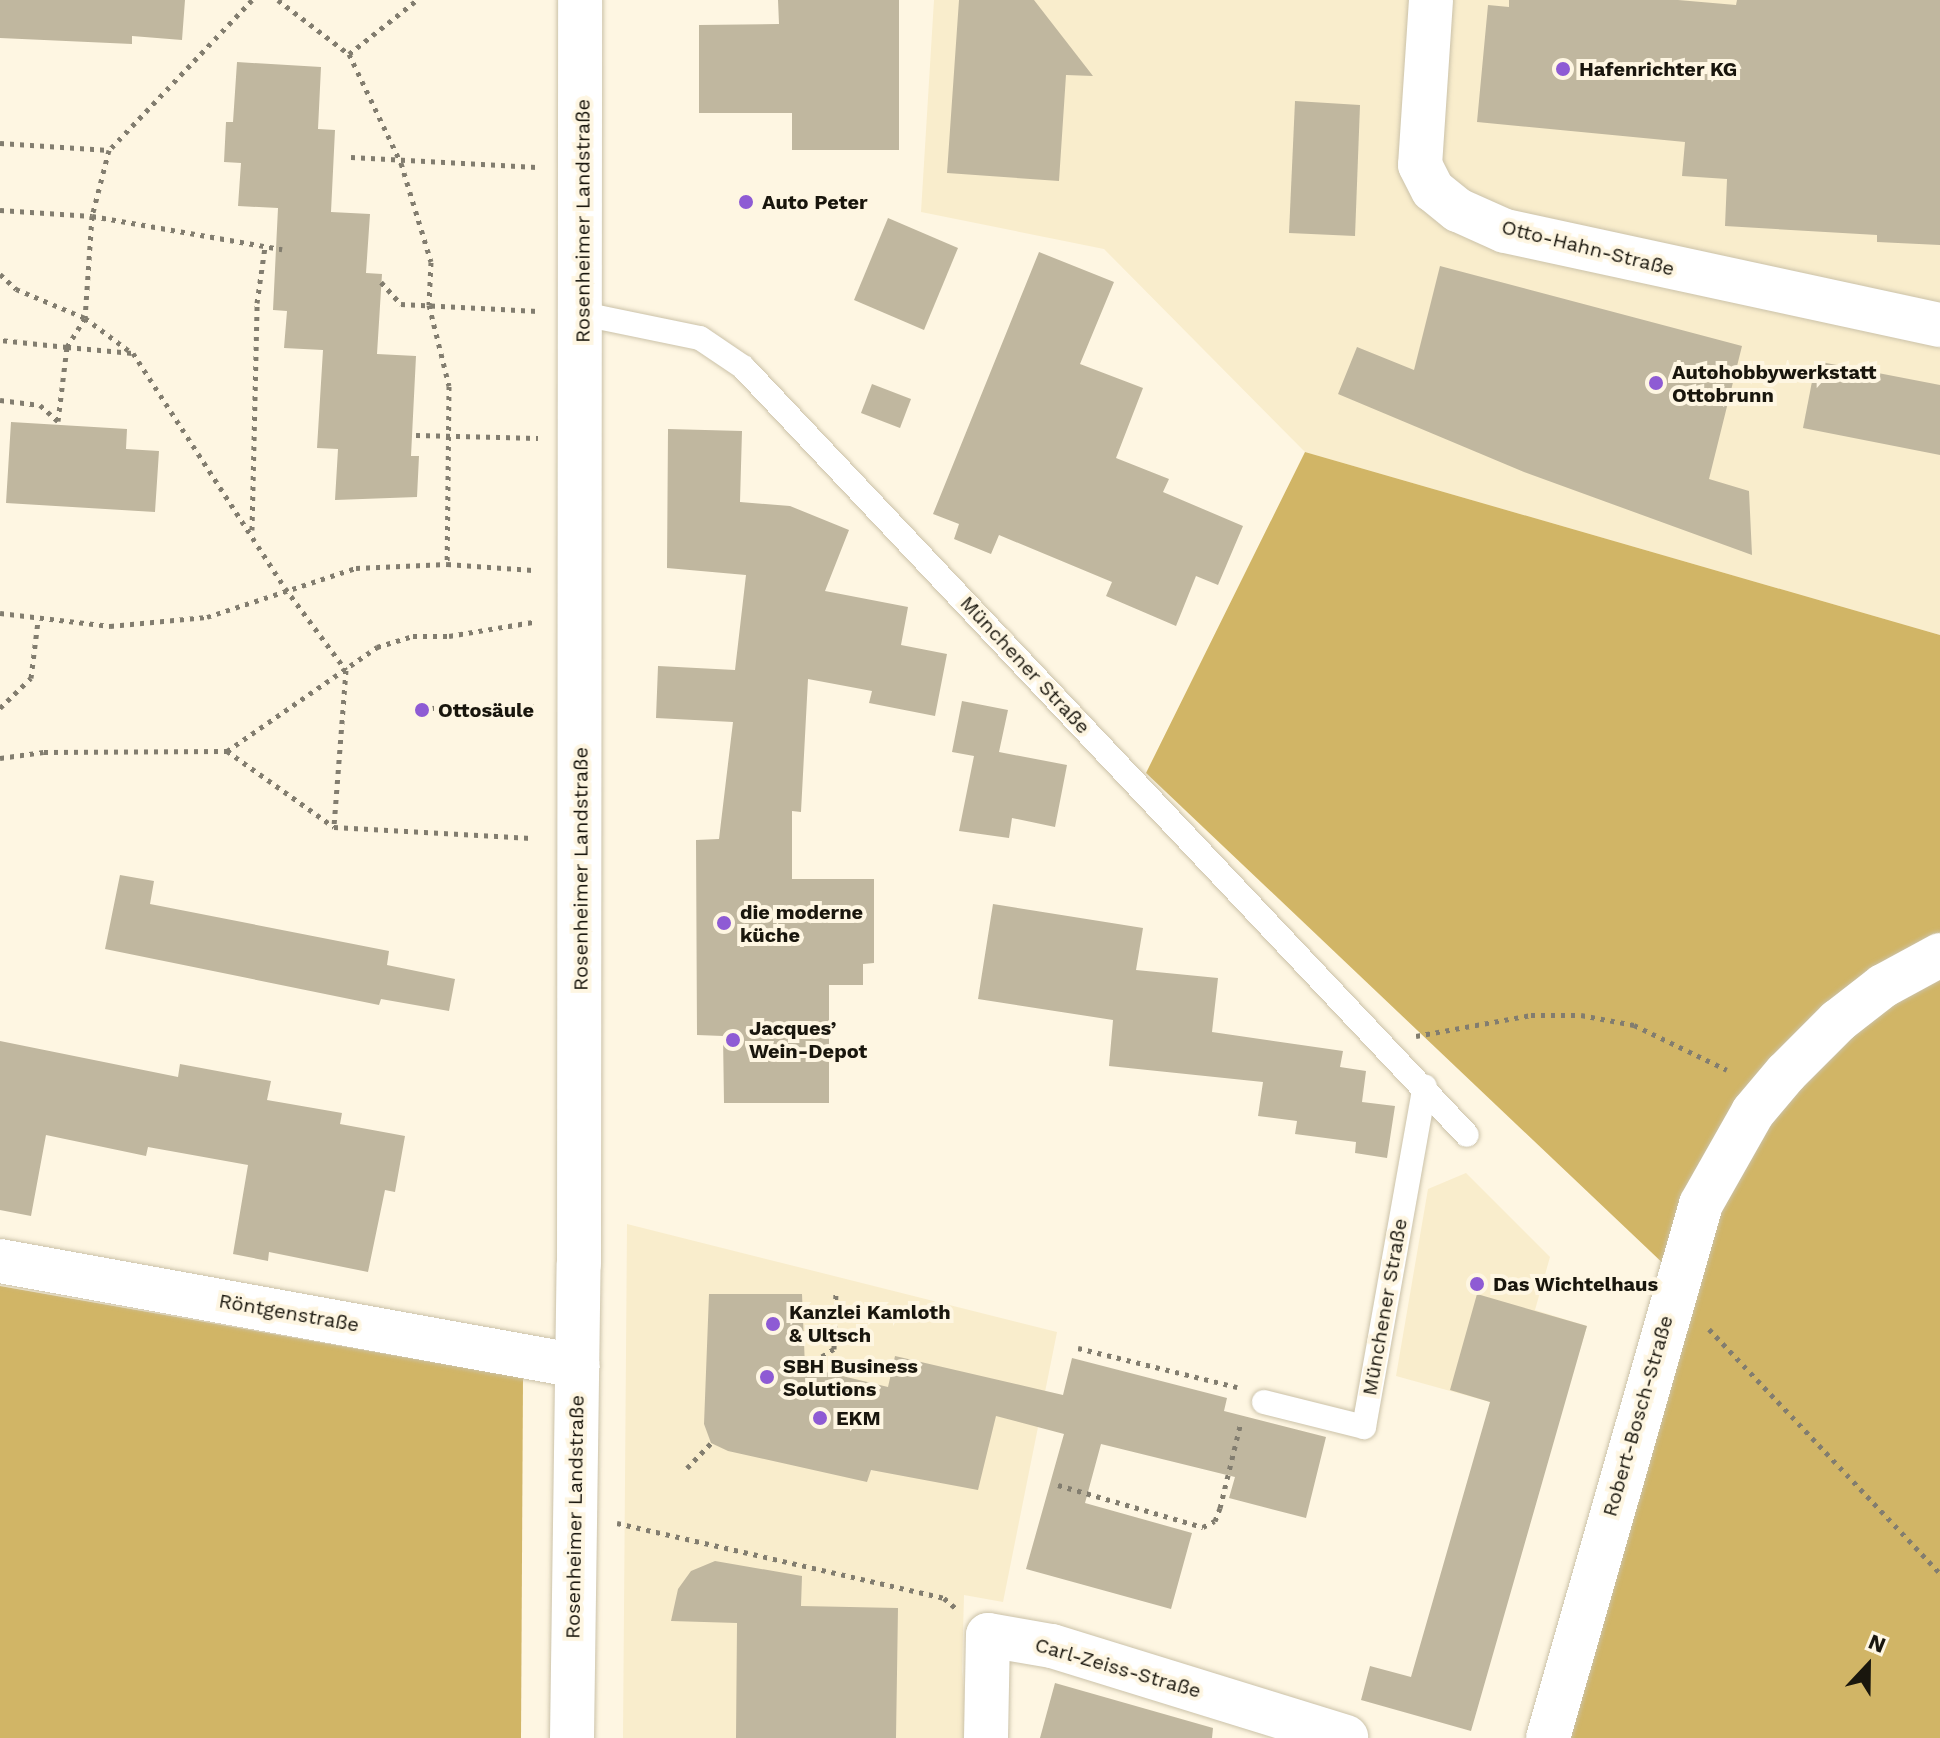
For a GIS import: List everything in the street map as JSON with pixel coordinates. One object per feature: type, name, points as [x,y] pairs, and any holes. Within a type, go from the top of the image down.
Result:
[{"type":"street","name":"Rosenheimer Landstraße","points":[[572,1738],[578,1366],[584,167],[580,0]]},
{"type":"street","name":"Otto-Hahn-Straße","points":[[1431,0],[1420,165],[1433,190],[1458,210],[1505,231],[1940,325]]},
{"type":"street","name":"Robert-Bosch-Straße","points":[[1548,1738],[1671,1297],[1701,1204],[1753,1112],[1838,1021],[1883,986],[1940,955]]},
{"type":"street","name":"Röntgenstraße","points":[[0,1261],[578,1366]]},
{"type":"street","name":"Carl-Zeiss-Straße","points":[[988,1635],[1052,1646],[1346,1737]]},
{"type":"street","points":[[986,1738],[988,1635]]},
{"type":"lane","name":"Münchener Straße","points":[[583,314],[700,338],[743,367],[1425,1086],[1467,1135]]},
{"type":"lane","name":"Münchener Straße","points":[[1264,1402],[1364,1427],[1425,1086]]},
{"type":"path","points":[[0,400],[40,405],[58,421],[67,347],[85,318],[92,216],[109,150],[252,0]]},
{"type":"path","points":[[278,0],[349,54],[401,163],[431,262],[429,305],[449,386],[451,435],[447,564]]},
{"type":"path","points":[[349,54],[417,0]]},
{"type":"path","points":[[0,143],[109,150]]},
{"type":"path","points":[[351,157],[401,163],[584,167]]},
{"type":"path","points":[[0,210],[92,216],[282,249]]},
{"type":"path","points":[[252,531],[257,294],[265,247]]},
{"type":"path","points":[[0,274],[16,289],[85,318],[133,353],[201,462],[252,531],[285,588],[346,670],[334,827]]},
{"type":"path","points":[[381,282],[401,304],[583,314]]},
{"type":"path","points":[[0,340],[133,353]]},
{"type":"path","points":[[416,435],[483,436]]},
{"type":"path","points":[[0,613],[38,621],[110,626],[207,617],[285,588],[356,568],[447,564],[533,570]]},
{"type":"path","points":[[0,708],[31,678],[38,621]]},
{"type":"path","points":[[0,758],[44,752],[227,751],[377,647],[413,636],[533,622]]},
{"type":"path","points":[[430,708],[534,706]]},
{"type":"path","points":[[227,751],[334,827],[532,838]]},
{"type":"path","points":[[1390,1049],[1426,1031],[1531,1015],[1581,1015],[1634,1025],[1727,1070]]},
{"type":"path","points":[[805,1367],[834,1349],[836,1292]]},
{"type":"path","points":[[1671,1297],[1712,1332],[1940,1573]]},
{"type":"path","points":[[1058,1485],[1203,1527],[1215,1521],[1220,1508],[1245,1409],[1264,1402],[1253,1391],[1078,1348]]},
{"type":"path","points":[[687,1468],[711,1443]]},
{"type":"path","points":[[616,1523],[944,1598],[988,1635]]},
{"type":"shaded area","points":[[934,0],[1940,0],[1940,635],[1305,452],[1104,249],[921,212]]},
{"type":"shaded area","points":[[1305,452],[1940,635],[1940,1738],[1560,1738],[1689,1288],[1146,773]]},
{"type":"shaded area","name":"Das Wichtelhaus","points":[[1466,1173],[1550,1257],[1535,1310],[1587,1326],[1577,1359],[1490,1402],[1396,1376],[1428,1189]]},
{"type":"shaded area","points":[[627,1224],[1057,1332],[1003,1602],[964,1595],[962,1671],[969,1738],[623,1738]]},
{"type":"shaded area","points":[[0,1286],[523,1378],[521,1738],[0,1738]]},
{"type":"building","points":[[0,0],[185,0],[182,40],[132,36],[132,44],[0,38]]},
{"type":"building","points":[[778,0],[899,0],[899,150],[792,150],[792,113],[699,113],[699,25],[779,24]]},
{"type":"building","points":[[959,0],[1034,0],[1093,76],[1066,75],[1059,181],[947,173]]},
{"type":"building","points":[[1509,0],[1678,0],[1736,5],[1737,0],[1940,0],[1940,245],[1877,242],[1877,235],[1725,226],[1727,179],[1682,176],[1685,142],[1477,122],[1488,5],[1509,7]]},
{"type":"building","points":[[237,62],[321,67],[318,129],[335,130],[331,212],[370,214],[366,273],[382,274],[377,354],[416,356],[411,456],[419,456],[417,497],[335,500],[338,449],[317,448],[323,350],[284,348],[287,311],[273,310],[278,208],[238,206],[241,163],[224,162],[226,122],[233,122]]},
{"type":"building","points":[[1295,101],[1360,105],[1355,236],[1289,233]]},
{"type":"building","points":[[888,218],[958,248],[924,330],[854,300]]},
{"type":"building","points":[[1039,252],[1114,282],[1080,364],[1143,388],[1116,458],[1169,479],[1163,492],[1243,526],[1218,585],[1196,576],[1176,626],[1106,596],[1112,582],[999,535],[991,554],[954,539],[959,524],[933,514]]},
{"type":"building","points":[[1440,266],[1742,346],[1709,479],[1749,491],[1752,555],[1524,472],[1338,394],[1357,347],[1414,370]]},
{"type":"building","points":[[1816,361],[1940,385],[1940,455],[1803,428]]},
{"type":"building","points":[[872,384],[911,399],[900,428],[861,413]]},
{"type":"building","points":[[11,422],[127,429],[126,449],[159,451],[155,512],[6,503]]},
{"type":"building","points":[[668,429],[742,431],[740,502],[790,506],[849,530],[825,591],[908,607],[901,645],[947,654],[935,716],[869,703],[872,691],[808,679],[801,812],[792,811],[792,879],[874,879],[874,963],[863,964],[863,985],[829,985],[829,1103],[724,1103],[723,1036],[697,1035],[696,840],[719,839],[733,722],[656,718],[658,666],[735,670],[746,575],[667,568]]},
{"type":"building","points":[[962,701],[1008,710],[999,752],[1067,765],[1055,827],[1012,818],[1009,838],[959,831],[974,756],[952,752]]},
{"type":"building","points":[[120,875],[154,881],[150,904],[389,951],[387,965],[455,979],[449,1011],[381,999],[379,1005],[105,949]]},
{"type":"building","points":[[993,904],[1143,928],[1136,970],[1218,978],[1212,1032],[1343,1051],[1340,1067],[1366,1071],[1362,1102],[1395,1106],[1387,1158],[1355,1153],[1356,1142],[1295,1134],[1297,1121],[1258,1116],[1263,1082],[1109,1066],[1113,1020],[978,999]]},
{"type":"building","points":[[0,1041],[178,1077],[180,1064],[271,1081],[267,1100],[342,1113],[340,1124],[405,1136],[395,1192],[385,1190],[368,1272],[269,1252],[268,1261],[233,1254],[248,1165],[148,1147],[146,1156],[46,1135],[31,1216],[0,1210]]},
{"type":"building","points":[[709,1294],[802,1294],[805,1367],[888,1387],[895,1356],[1063,1395],[1072,1358],[1227,1398],[1224,1411],[1326,1437],[1306,1518],[1229,1498],[1235,1477],[1101,1444],[1085,1503],[1192,1533],[1171,1609],[1026,1569],[1064,1434],[996,1416],[978,1490],[871,1470],[867,1482],[728,1451],[711,1443],[704,1424]]},
{"type":"building","points":[[1477,1294],[1587,1326],[1471,1731],[1361,1700],[1370,1666],[1411,1677],[1490,1402],[1450,1390]]},
{"type":"building","points":[[715,1561],[802,1576],[801,1606],[898,1608],[896,1738],[736,1738],[737,1623],[671,1621],[678,1589],[691,1571]]},
{"type":"building","points":[[1055,1683],[1213,1728],[1212,1738],[1040,1738]]},
{"type":"place","name":"Hafenrichter KG","points":[[1563,69]]},
{"type":"place","name":"Auto Peter","points":[[746,202]]},
{"type":"place","name":"Autohobbywerkstatt Ottobrunn","points":[[1656,383]]},
{"type":"place","name":"Ottosäule","points":[[422,710]]},
{"type":"place","name":"die moderne küche","points":[[724,923]]},
{"type":"place","name":"Jacques’ Wein-Depot","points":[[733,1040]]},
{"type":"place","name":"Das Wichtelhaus","points":[[1477,1284]]},
{"type":"place","name":"Kanzlei Kamloth & Ultsch","points":[[773,1324]]},
{"type":"place","name":"SBH Business Solutions","points":[[767,1377]]},
{"type":"place","name":"EKM","points":[[820,1418]]}]
